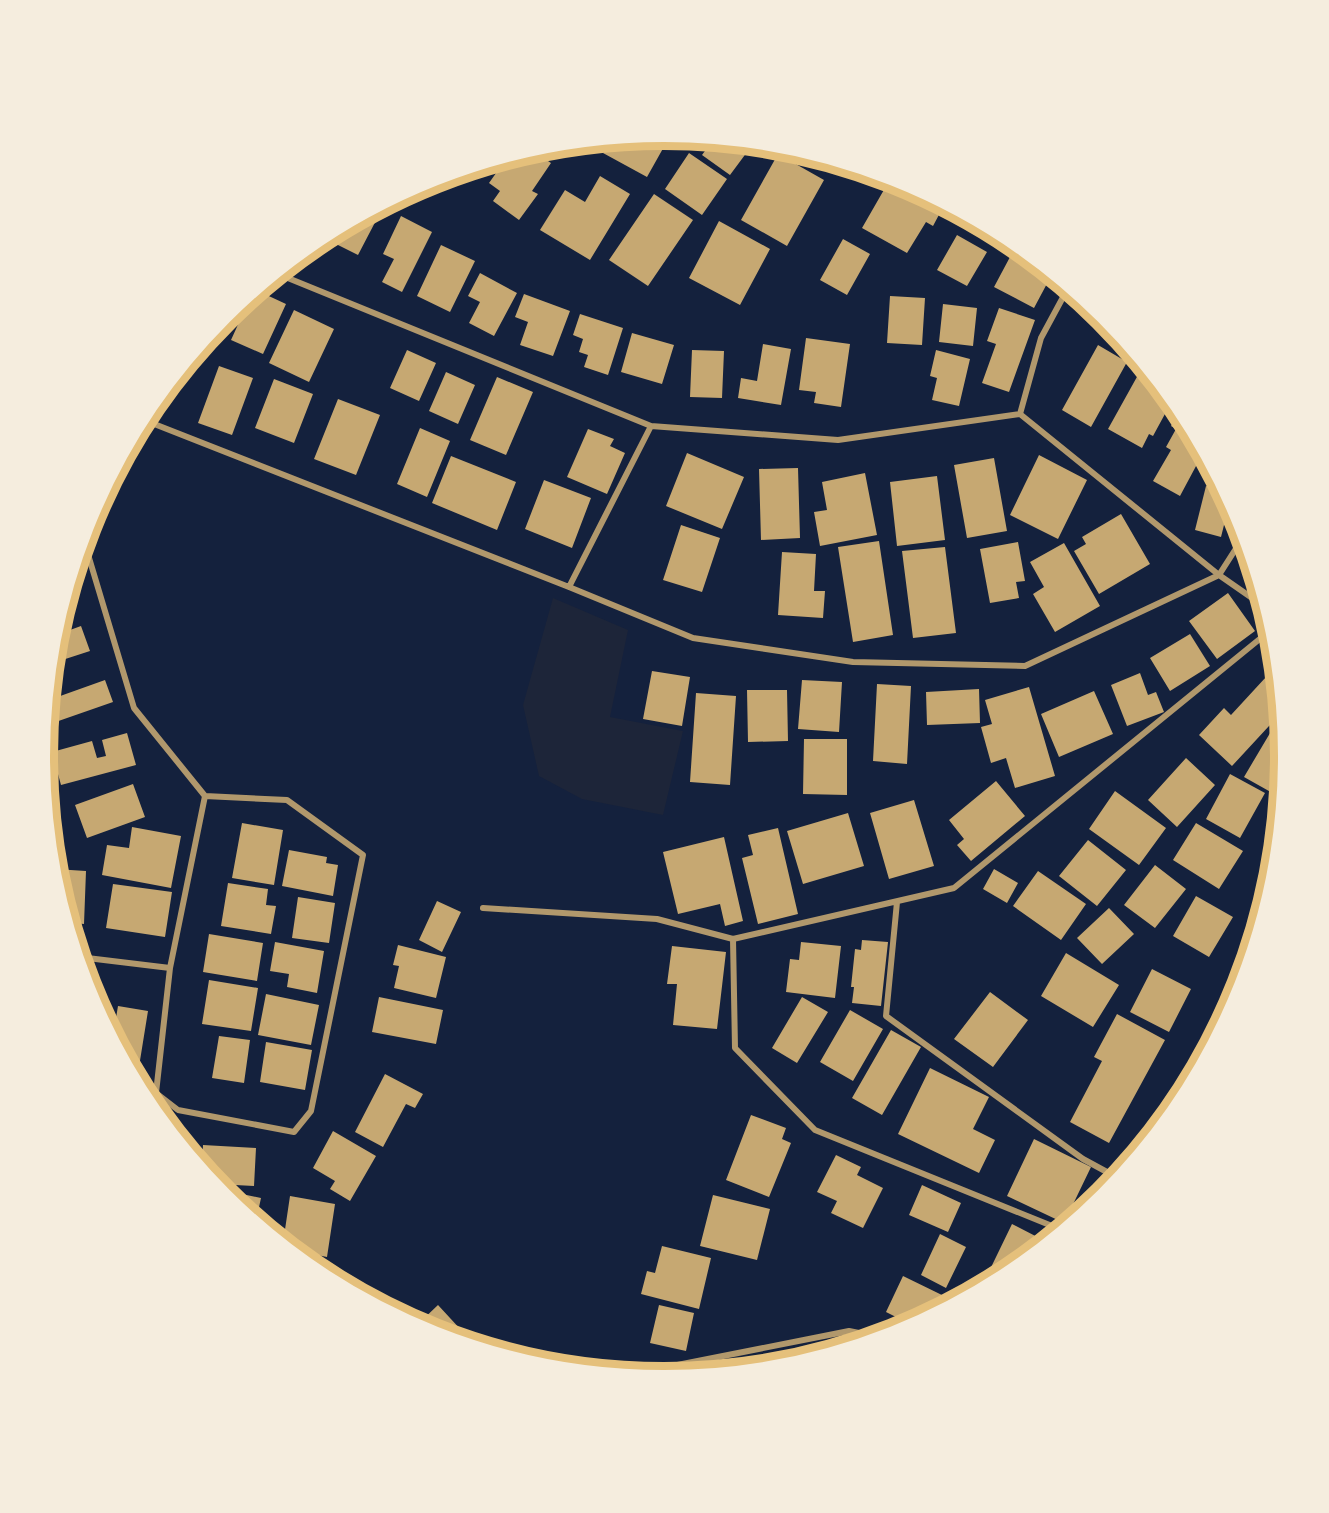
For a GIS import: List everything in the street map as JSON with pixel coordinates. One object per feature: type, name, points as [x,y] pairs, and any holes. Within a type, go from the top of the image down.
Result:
[{"type":"street","points":[[286,277],[651,426],[838,440],[1020,414],[1219,574],[1254,599]]},
{"type":"street","points":[[1020,414],[1041,338],[1064,295]]},
{"type":"street","points":[[153,424],[693,638],[853,662],[1025,666],[1219,574],[1238,546]]},
{"type":"street","points":[[569,587],[651,426]]},
{"type":"street","points":[[88,555],[134,708],[205,796],[287,800],[363,855],[312,1111],[294,1132],[178,1110],[156,1093],[170,968],[205,796]]},
{"type":"street","points":[[483,908],[657,919],[733,939],[954,888],[1263,636]]},
{"type":"street","points":[[897,902],[886,1016],[1083,1159],[1110,1173]]},
{"type":"street","points":[[733,939],[735,1048],[815,1130],[1053,1226]]},
{"type":"street","points":[[88,958],[170,968]]},
{"type":"street","points":[[668,1367],[849,1331],[864,1334]]},
{"type":"shaded area","points":[[553,598],[628,630],[610,717],[683,731],[663,815],[582,799],[539,776],[523,705]]},
{"type":"building","points":[[664,146],[647,177],[603,153],[606,149]]},
{"type":"building","points":[[708,147],[747,152],[730,175],[702,155]]},
{"type":"building","points":[[689,153],[727,179],[702,215],[665,189]]},
{"type":"building","points":[[776,157],[786,158],[824,180],[787,246],[741,220]]},
{"type":"building","points":[[544,158],[551,163],[532,191],[538,194],[519,220],[493,201],[500,191],[489,183],[499,169]]},
{"type":"building","points":[[600,176],[630,194],[590,260],[540,230],[565,190],[585,202]]},
{"type":"building","points":[[885,188],[940,212],[933,226],[926,222],[907,253],[862,228]]},
{"type":"building","points":[[654,194],[693,220],[648,286],[609,260]]},
{"type":"building","points":[[401,216],[432,232],[402,292],[382,282],[394,259],[383,254]]},
{"type":"building","points":[[377,218],[358,255],[334,243]]},
{"type":"building","points":[[719,221],[770,249],[740,305],[689,278]]},
{"type":"building","points":[[957,235],[987,252],[967,286],[937,270]]},
{"type":"building","points":[[843,239],[870,254],[847,295],[820,280]]},
{"type":"building","points":[[441,245],[475,261],[450,312],[417,296]]},
{"type":"building","points":[[1010,257],[1029,267],[1048,282],[1034,308],[994,287]]},
{"type":"building","points":[[480,273],[517,293],[494,336],[469,323],[480,302],[468,296]]},
{"type":"building","points":[[524,294],[570,311],[553,356],[520,345],[528,322],[515,317]]},
{"type":"building","points":[[266,295],[286,304],[263,354],[231,340],[241,317]]},
{"type":"building","points":[[890,296],[925,298],[922,345],[887,343]]},
{"type":"building","points":[[943,304],[977,308],[973,346],[939,342]]},
{"type":"building","points":[[999,308],[1035,320],[1009,392],[982,383],[996,344],[987,341]]},
{"type":"building","points":[[294,310],[334,329],[309,382],[269,363]]},
{"type":"building","points":[[580,314],[623,328],[608,375],[584,367],[588,355],[579,352],[583,339],[573,335]]},
{"type":"building","points":[[632,333],[674,345],[662,384],[621,372]]},
{"type":"building","points":[[806,338],[850,344],[841,407],[814,403],[816,392],[799,390]]},
{"type":"building","points":[[763,344],[791,349],[781,405],[738,398],[741,378],[757,381]]},
{"type":"building","points":[[1098,345],[1127,362],[1091,427],[1062,410]]},
{"type":"building","points":[[407,350],[436,363],[419,401],[390,388]]},
{"type":"building","points":[[692,350],[724,351],[722,398],[690,397]]},
{"type":"building","points":[[936,350],[970,359],[959,406],[932,400],[937,378],[930,376]]},
{"type":"building","points":[[219,366],[253,378],[232,435],[198,423]]},
{"type":"building","points":[[446,372],[475,385],[458,424],[429,411]]},
{"type":"building","points":[[1139,373],[1167,410],[1153,436],[1149,434],[1142,448],[1108,429]]},
{"type":"building","points":[[497,377],[533,392],[506,455],[470,440]]},
{"type":"building","points":[[274,379],[313,394],[294,443],[255,428]]},
{"type":"building","points":[[338,399],[380,415],[356,475],[314,459]]},
{"type":"building","points":[[1174,420],[1199,461],[1180,496],[1153,481],[1171,450],[1166,447],[1176,429],[1171,426]]},
{"type":"building","points":[[420,428],[450,441],[427,497],[397,484]]},
{"type":"building","points":[[588,429],[614,439],[610,446],[625,453],[607,494],[567,477]]},
{"type":"building","points":[[687,453],[744,477],[722,529],[666,506]]},
{"type":"building","points":[[1039,455],[1087,480],[1058,539],[1010,515]]},
{"type":"building","points":[[451,456],[516,482],[497,530],[432,503]]},
{"type":"building","points":[[994,458],[1007,531],[967,538],[954,465]]},
{"type":"building","points":[[798,468],[800,538],[761,540],[759,469]]},
{"type":"building","points":[[865,473],[877,535],[820,546],[814,512],[827,510],[822,482]]},
{"type":"building","points":[[937,476],[945,540],[897,546],[890,482]]},
{"type":"building","points":[[544,480],[591,498],[572,548],[525,529]]},
{"type":"building","points":[[1212,485],[1230,527],[1224,525],[1221,537],[1195,530],[1206,486]]},
{"type":"building","points":[[1121,514],[1150,564],[1099,594],[1074,551],[1086,544],[1082,537]]},
{"type":"building","points":[[681,525],[720,538],[702,592],[663,580]]},
{"type":"building","points":[[879,541],[893,635],[853,642],[838,547]]},
{"type":"building","points":[[1018,542],[1025,581],[1016,582],[1019,598],[990,603],[980,549]]},
{"type":"building","points":[[1064,543],[1100,606],[1055,632],[1033,594],[1044,587],[1030,562]]},
{"type":"building","points":[[945,547],[956,633],[913,638],[902,551]]},
{"type":"building","points":[[782,552],[816,554],[814,591],[825,591],[823,618],[778,615]]},
{"type":"building","points":[[1228,593],[1255,631],[1217,659],[1189,621]]},
{"type":"building","points":[[69,625],[70,630],[81,626],[90,651],[62,660]]},
{"type":"building","points":[[1190,634],[1210,666],[1170,691],[1150,658]]},
{"type":"building","points":[[652,671],[690,677],[682,726],[643,719]]},
{"type":"building","points":[[1140,673],[1148,695],[1156,692],[1164,712],[1127,726],[1111,685]]},
{"type":"building","points":[[1266,677],[1270,681],[1274,720],[1232,766],[1199,735],[1224,708],[1231,715]]},
{"type":"building","points":[[105,680],[113,702],[55,722],[57,697]]},
{"type":"building","points":[[802,680],[842,682],[839,732],[798,729]]},
{"type":"building","points":[[877,684],[911,686],[907,764],[873,761]]},
{"type":"building","points":[[1029,687],[1055,776],[1015,788],[1006,758],[991,763],[981,727],[992,724],[985,700]]},
{"type":"building","points":[[979,689],[980,723],[927,725],[926,692]]},
{"type":"building","points":[[747,690],[787,690],[788,741],[748,742]]},
{"type":"building","points":[[1094,691],[1113,734],[1059,757],[1041,714]]},
{"type":"building","points":[[696,693],[736,696],[730,785],[690,782]]},
{"type":"building","points":[[1273,728],[1274,729],[1274,794],[1244,777]]},
{"type":"building","points":[[127,733],[136,765],[61,785],[54,751],[92,741],[97,758],[106,756],[102,740]]},
{"type":"building","points":[[804,739],[847,739],[847,795],[803,794]]},
{"type":"building","points":[[1186,758],[1215,785],[1177,827],[1148,800]]},
{"type":"building","points":[[1230,774],[1265,793],[1240,838],[1206,819]]},
{"type":"building","points":[[996,781],[1025,816],[971,861],[957,845],[964,839],[949,820]]},
{"type":"building","points":[[133,784],[145,817],[87,838],[75,805]]},
{"type":"building","points":[[1115,791],[1166,828],[1139,865],[1089,829]]},
{"type":"building","points":[[914,800],[934,866],[889,879],[870,813]]},
{"type":"building","points":[[848,813],[864,866],[803,884],[787,831]]},
{"type":"building","points":[[242,823],[283,830],[274,885],[232,878]]},
{"type":"building","points":[[1196,823],[1243,851],[1219,889],[1173,860]]},
{"type":"building","points":[[132,827],[181,836],[171,888],[102,875],[107,845],[129,848]]},
{"type":"building","points":[[778,828],[798,914],[758,924],[742,858],[753,855],[748,835]]},
{"type":"building","points":[[724,837],[743,921],[725,926],[720,904],[678,914],[663,852]]},
{"type":"building","points":[[1088,840],[1126,870],[1097,906],[1059,876]]},
{"type":"building","points":[[289,850],[327,857],[326,863],[338,865],[333,896],[282,886]]},
{"type":"building","points":[[1155,865],[1186,889],[1155,928],[1124,905]]},
{"type":"building","points":[[994,869],[1018,883],[1007,903],[983,889]]},
{"type":"building","points":[[65,870],[86,871],[84,924],[77,923]]},
{"type":"building","points":[[1038,871],[1086,904],[1061,940],[1013,906]]},
{"type":"building","points":[[228,883],[268,889],[266,905],[276,906],[271,934],[221,926]]},
{"type":"building","points":[[113,884],[172,892],[165,937],[106,928]]},
{"type":"building","points":[[1196,896],[1233,917],[1209,957],[1173,936]]},
{"type":"building","points":[[298,897],[335,903],[329,943],[292,938]]},
{"type":"building","points":[[437,901],[461,912],[442,952],[419,940]]},
{"type":"building","points":[[1109,908],[1134,934],[1102,964],[1077,938]]},
{"type":"building","points":[[209,934],[263,943],[257,981],[203,972]]},
{"type":"building","points":[[862,940],[888,942],[881,1006],[852,1003],[854,987],[851,987],[855,949],[861,950]]},
{"type":"building","points":[[275,942],[324,951],[317,993],[287,987],[289,974],[270,971]]},
{"type":"building","points":[[801,942],[841,946],[835,998],[786,992],[790,959],[799,960]]},
{"type":"building","points":[[398,945],[446,957],[436,998],[394,988],[399,966],[393,965]]},
{"type":"building","points":[[672,946],[726,952],[717,1029],[673,1025],[677,984],[667,984]]},
{"type":"building","points":[[1066,953],[1119,985],[1093,1027],[1041,996]]},
{"type":"building","points":[[1152,969],[1191,989],[1169,1032],[1130,1012]]},
{"type":"building","points":[[209,980],[258,988],[251,1031],[202,1024]]},
{"type":"building","points":[[990,992],[1028,1020],[993,1067],[954,1039]]},
{"type":"building","points":[[266,994],[319,1005],[311,1045],[258,1035]]},
{"type":"building","points":[[379,997],[443,1010],[436,1044],[372,1032]]},
{"type":"building","points":[[802,997],[828,1012],[797,1063],[772,1048]]},
{"type":"building","points":[[118,1006],[148,1011],[139,1067],[136,1062],[115,1023]]},
{"type":"building","points":[[850,1010],[883,1029],[853,1081],[820,1062]]},
{"type":"building","points":[[1117,1014],[1165,1040],[1109,1143],[1070,1122],[1102,1061],[1094,1057]]},
{"type":"building","points":[[891,1030],[921,1047],[882,1115],[852,1098]]},
{"type":"building","points":[[219,1036],[250,1040],[244,1083],[212,1078]]},
{"type":"building","points":[[266,1042],[312,1050],[305,1090],[260,1082]]},
{"type":"building","points":[[930,1068],[989,1097],[973,1129],[995,1140],[979,1173],[898,1134]]},
{"type":"building","points":[[385,1074],[423,1094],[415,1108],[406,1104],[383,1147],[355,1132]]},
{"type":"building","points":[[751,1115],[786,1128],[782,1139],[791,1143],[769,1197],[726,1180]]},
{"type":"building","points":[[333,1131],[376,1156],[350,1201],[330,1189],[335,1181],[313,1168]]},
{"type":"building","points":[[1034,1139],[1091,1167],[1069,1214],[1060,1221],[1007,1196]]},
{"type":"building","points":[[203,1145],[256,1148],[254,1186],[230,1185],[203,1155]]},
{"type":"building","points":[[836,1155],[861,1167],[857,1175],[883,1188],[863,1228],[831,1213],[837,1201],[817,1192]]},
{"type":"building","points":[[922,1185],[961,1203],[948,1232],[909,1215]]},
{"type":"building","points":[[239,1193],[261,1198],[258,1211]]},
{"type":"building","points":[[713,1195],[770,1209],[757,1260],[700,1246]]},
{"type":"building","points":[[290,1196],[335,1204],[327,1257],[312,1255],[284,1234]]},
{"type":"building","points":[[1012,1224],[1039,1238],[1004,1264],[988,1274]]},
{"type":"building","points":[[940,1234],[966,1247],[946,1288],[921,1275]]},
{"type":"building","points":[[662,1246],[711,1258],[699,1309],[641,1294],[647,1271],[655,1273]]},
{"type":"building","points":[[903,1276],[944,1296],[942,1300],[911,1315],[908,1314],[901,1320],[886,1312]]},
{"type":"building","points":[[438,1305],[462,1331],[461,1332],[424,1318]]},
{"type":"building","points":[[659,1305],[694,1313],[686,1351],[650,1343]]}]
